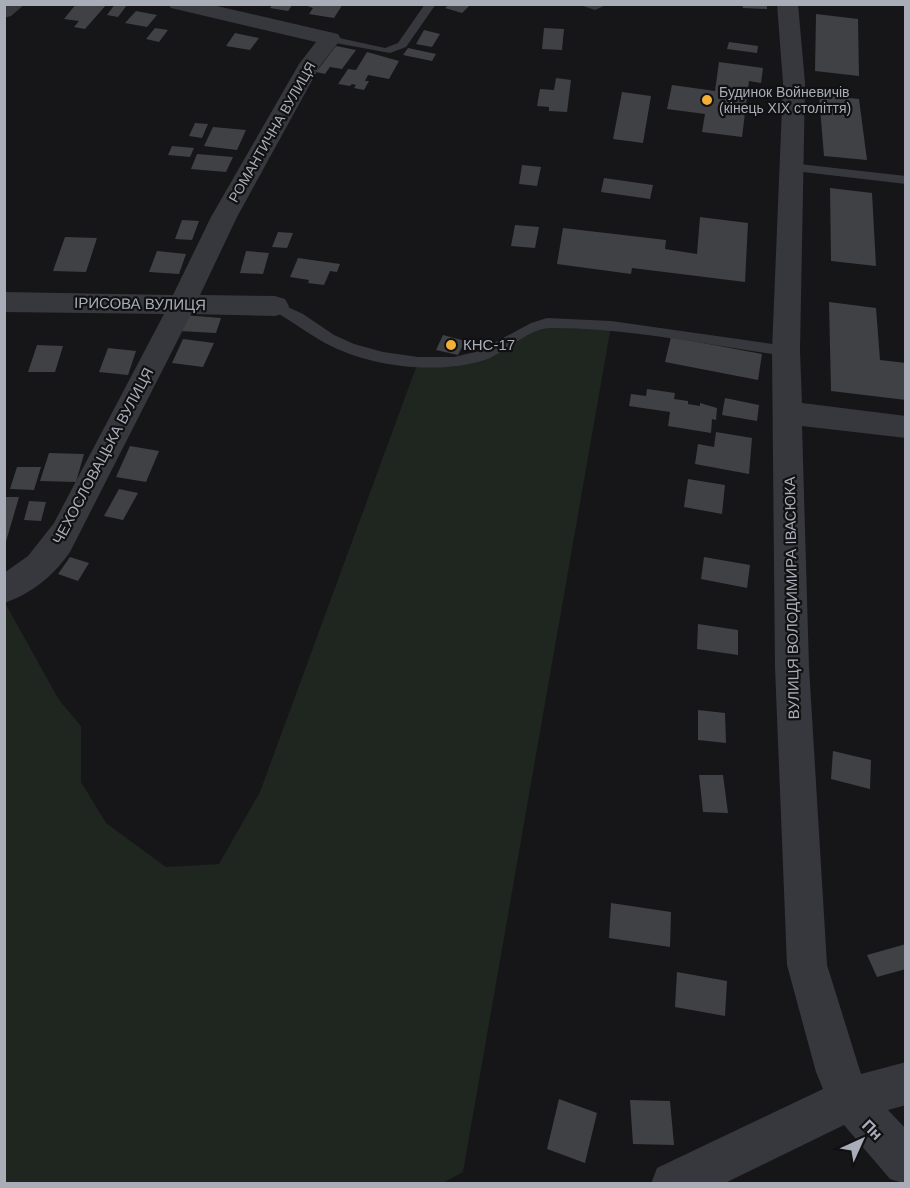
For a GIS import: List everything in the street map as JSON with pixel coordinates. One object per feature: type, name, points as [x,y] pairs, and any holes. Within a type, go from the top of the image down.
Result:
[{"type":"street","points":[[4,12],[15,4]]},
{"type":"street","points":[[178,4],[208,8],[330,39]]},
{"type":"street","name":"ВУЛИЦЯ ВОЛОДИМИРА ІВАСЮКА","points":[[787,4],[794,83],[786,351],[789,413],[792,667],[807,965],[837,1072],[850,1099],[906,1163]]},
{"type":"street","name":"РОМАНТИЧНА ВУЛИЦЯ","points":[[182,304],[224,217],[310,63],[330,39]]},
{"type":"street","name":"ІРИСОВА ВУЛИЦЯ","points":[[4,302],[275,306]]},
{"type":"street","name":"ЧЕХОСЛОВАЦЬКА ВУЛИЦЯ","points":[[4,589],[27,578],[47,560],[65,532],[182,304]]},
{"type":"street","points":[[789,413],[906,427]]},
{"type":"street","points":[[673,1184],[850,1099],[906,1083]]},
{"type":"lane","points":[[330,39],[386,51],[402,45],[431,4]]},
{"type":"lane","points":[[582,4],[595,7],[603,4]]},
{"type":"lane","points":[[790,167],[906,180]]},
{"type":"lane","points":[[275,306],[298,317],[329,339],[351,348],[384,357],[418,362],[454,362],[483,355],[536,326],[547,323],[610,326],[786,351]]},
{"type":"shaded area","points":[[536,326],[611,326],[463,1172],[441,1184],[5,1183],[4,601],[59,700],[81,726],[81,782],[106,823],[166,867],[219,864],[260,792],[418,362],[483,355]]},
{"type":"building","points":[[76,4],[107,4],[85,29],[74,27],[79,21],[64,19]]},
{"type":"building","points":[[115,4],[127,5],[118,17],[107,15]]},
{"type":"building","points":[[273,4],[293,4],[288,11],[270,8]]},
{"type":"building","points":[[309,4],[343,4],[334,18],[309,14],[313,8],[307,6]]},
{"type":"building","points":[[450,4],[471,4],[462,13],[445,8]]},
{"type":"building","points":[[742,4],[767,4],[767,9],[743,8]]},
{"type":"building","points":[[136,11],[157,15],[147,27],[125,23]]},
{"type":"building","points":[[816,14],[858,19],[859,76],[815,71]]},
{"type":"building","points":[[155,28],[168,30],[159,42],[146,39]]},
{"type":"building","points":[[544,28],[564,29],[562,50],[542,49]]},
{"type":"building","points":[[424,30],[440,34],[432,47],[416,44]]},
{"type":"building","points":[[235,33],[259,38],[250,50],[226,46]]},
{"type":"building","points":[[729,42],[758,46],[757,53],[727,49]]},
{"type":"building","points":[[336,46],[356,50],[342,69],[330,67],[325,74],[316,72]]},
{"type":"building","points":[[408,48],[436,54],[432,61],[403,55]]},
{"type":"building","points":[[367,52],[399,61],[389,79],[368,75],[365,81],[369,81],[364,90],[354,88],[356,85],[352,84],[350,86],[338,84],[348,69],[356,70]]},
{"type":"building","name":"Будинок Войневичів (кінець ХІХ століття)","points":[[719,62],[763,68],[761,83],[749,81],[742,137],[702,132],[705,114],[667,109],[672,85],[715,91]]},
{"type":"building","points":[[556,78],[571,80],[567,112],[549,111],[549,107],[537,106],[540,89],[554,90]]},
{"type":"building","points":[[622,92],[651,96],[643,143],[613,139]]},
{"type":"building","points":[[819,95],[859,99],[867,160],[824,156]]},
{"type":"building","points":[[195,123],[208,124],[202,138],[189,136]]},
{"type":"building","points":[[213,127],[246,130],[237,150],[204,146]]},
{"type":"building","points":[[172,146],[194,148],[190,157],[168,155]]},
{"type":"building","points":[[197,154],[233,157],[226,172],[191,169]]},
{"type":"building","points":[[522,165],[541,167],[537,186],[519,184]]},
{"type":"building","points":[[604,178],[653,185],[650,199],[601,192]]},
{"type":"building","points":[[830,188],[872,193],[876,266],[831,261]]},
{"type":"building","points":[[700,217],[748,223],[745,282],[632,268],[631,274],[557,264],[563,228],[666,240],[665,249],[697,254]]},
{"type":"building","points":[[182,220],[199,221],[192,240],[175,239]]},
{"type":"building","points":[[515,225],[539,227],[535,248],[511,246]]},
{"type":"building","points":[[278,232],[293,233],[287,248],[272,247]]},
{"type":"building","points":[[65,237],[97,238],[86,272],[53,271]]},
{"type":"building","points":[[157,251],[186,254],[179,274],[149,272]]},
{"type":"building","points":[[246,251],[269,253],[263,274],[240,273]]},
{"type":"building","points":[[298,258],[340,264],[337,272],[330,271],[324,285],[308,283],[309,280],[290,277]]},
{"type":"building","points":[[829,302],[876,308],[880,360],[906,363],[906,400],[831,391]]},
{"type":"building","points":[[184,315],[221,318],[216,333],[179,331]]},
{"type":"building","name":"КНС-17","points":[[443,335],[465,341],[458,355],[436,350]]},
{"type":"building","points":[[671,337],[762,354],[758,380],[665,362]]},
{"type":"building","points":[[183,339],[214,343],[203,367],[172,363]]},
{"type":"building","points":[[37,345],[63,346],[55,372],[28,372]]},
{"type":"building","points":[[108,348],[136,351],[128,375],[99,372]]},
{"type":"building","points":[[647,389],[675,393],[674,399],[688,401],[688,404],[700,406],[700,403],[717,408],[716,420],[712,419],[711,433],[668,426],[670,412],[629,406],[631,394],[646,396]]},
{"type":"building","points":[[725,398],[759,405],[757,421],[722,415]]},
{"type":"building","points":[[716,432],[752,438],[749,474],[695,464],[698,444],[714,447]]},
{"type":"building","points":[[130,446],[159,451],[146,482],[116,477]]},
{"type":"building","points":[[49,453],[84,454],[76,482],[40,481]]},
{"type":"building","points":[[17,467],[41,467],[34,490],[10,489]]},
{"type":"building","points":[[688,479],[725,485],[722,514],[684,507]]},
{"type":"building","points":[[119,489],[138,493],[123,520],[104,516]]},
{"type":"building","points":[[5,497],[19,497],[5,545]]},
{"type":"building","points":[[29,501],[46,502],[41,521],[24,520]]},
{"type":"building","points":[[70,557],[89,563],[78,581],[58,574]]},
{"type":"building","points":[[704,557],[750,565],[747,588],[701,579]]},
{"type":"building","points":[[698,624],[738,630],[738,655],[697,649]]},
{"type":"building","points":[[698,710],[725,713],[726,743],[698,740]]},
{"type":"building","points":[[833,751],[871,760],[870,789],[831,779]]},
{"type":"building","points":[[699,775],[723,775],[728,813],[703,812]]},
{"type":"building","points":[[611,903],[671,912],[670,947],[609,938]]},
{"type":"building","points":[[906,944],[906,969],[877,977],[867,955]]},
{"type":"building","points":[[677,972],[727,981],[725,1016],[675,1007]]},
{"type":"building","points":[[559,1099],[597,1113],[585,1163],[547,1149]]},
{"type":"building","points":[[630,1100],[670,1101],[674,1145],[633,1144]]},
{"type":"place","name":"Будинок Войневичів (кінець ХІХ століття)","points":[[707,100]]},
{"type":"place","name":"КНС-17","points":[[451,345]]}]
